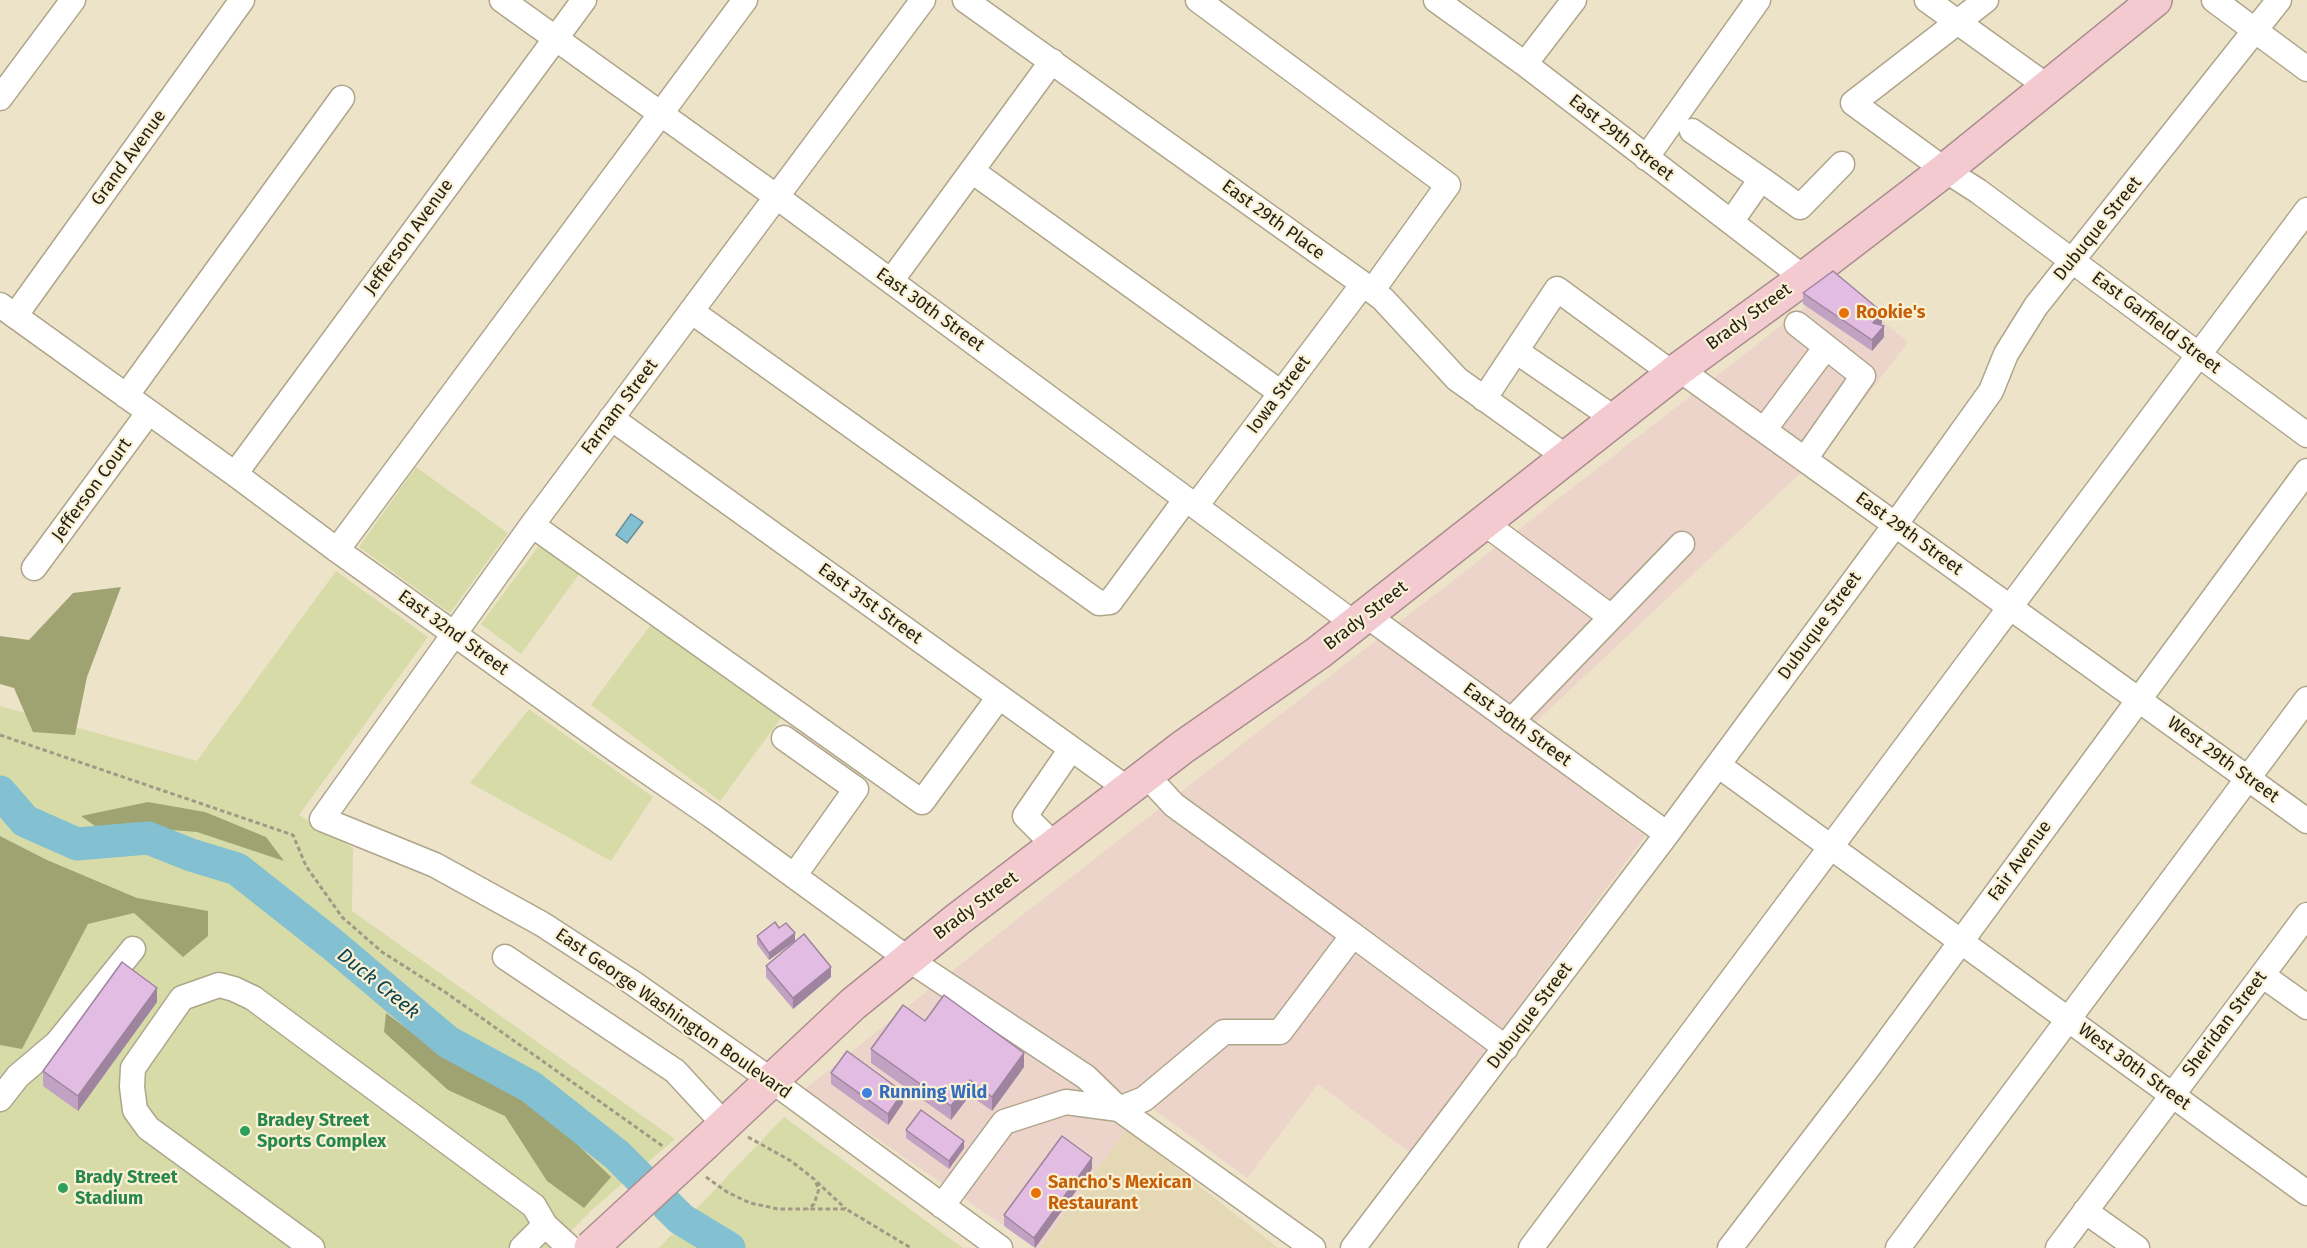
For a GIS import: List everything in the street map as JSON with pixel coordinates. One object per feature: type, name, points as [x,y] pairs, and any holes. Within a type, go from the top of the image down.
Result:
[{"type":"highway","name":"Brady Street","points":[[591,1248],[709,1146],[771,1080],[853,1004],[908,959],[1183,747],[1318,653],[1361,620],[1676,371],[1804,278],[1945,170],[2155,0]]},
{"type":"street","points":[[0,98],[73,0]]},
{"type":"street","name":"Grand Avenue","points":[[8,310],[242,0]]},
{"type":"street","name":"East 30th Street","points":[[502,0],[777,197],[1191,502],[1511,721],[1667,834]]},
{"type":"street","name":"Jefferson Avenue","points":[[235,474],[584,0]]},
{"type":"street","points":[[337,550],[745,0]]},
{"type":"street","name":"Farnam Street","points":[[322,819],[532,525],[923,0]]},
{"type":"street","name":"East 29th Place","points":[[965,0],[1383,299],[1457,379],[1566,457]]},
{"type":"street","name":"Iowa Street","points":[[691,311],[1099,603],[1110,602],[1448,185],[1198,0]]},
{"type":"street","name":"East 29th Street","points":[[1436,0],[1525,64],[1804,278]]},
{"type":"street","points":[[1525,64],[1574,0]]},
{"type":"street","points":[[1646,158],[1758,0]]},
{"type":"street","points":[[1958,22],[1986,0]]},
{"type":"street","points":[[2214,0],[2307,69]]},
{"type":"street","name":"Dubuque Street","points":[[1353,1248],[1667,834],[1894,525],[1991,391],[2006,354],[2036,306],[2279,0]]},
{"type":"street","points":[[1933,2],[2048,87]]},
{"type":"street","name":"East Garfield Street","points":[[1958,22],[1853,103],[1945,170],[1978,191],[2307,435]]},
{"type":"street","points":[[891,281],[1052,61]]},
{"type":"street","points":[[126,396],[342,98]]},
{"type":"street","points":[[1692,131],[1800,207],[1842,164]]},
{"type":"street","points":[[972,171],[1281,393]]},
{"type":"street","points":[[1731,222],[1761,179]]},
{"type":"street","points":[[1531,1248],[2307,210]]},
{"type":"street","name":"East 29th Street","points":[[1516,351],[1557,290],[1764,430],[2139,699]]},
{"type":"street","name":"East 32nd Street","points":[[8,310],[337,550],[908,959],[1086,1077],[1119,1109]]},
{"type":"street","points":[[1797,324],[1863,376],[1805,459]]},
{"type":"street","points":[[1764,430],[1826,347]]},
{"type":"street","points":[[1484,399],[1516,351],[1615,419]]},
{"type":"street","name":"Jefferson Court","points":[[34,568],[149,412]]},
{"type":"street","name":"East 31st Street","points":[[611,418],[1071,749],[1138,783],[1174,805],[1506,1048]]},
{"type":"street","name":"Fair Avenue","points":[[1730,1248],[1871,1064],[2307,471]]},
{"type":"street","points":[[1483,522],[1611,617]]},
{"type":"street","points":[[532,525],[922,802],[999,697]]},
{"type":"street","points":[[1511,721],[1682,544]]},
{"type":"street","name":"West 29th Street","points":[[2139,699],[2307,821]]},
{"type":"street","points":[[1898,1248],[2307,699]]},
{"type":"street","points":[[784,738],[856,789],[794,876]]},
{"type":"street","points":[[1055,846],[1025,816],[1071,749]]},
{"type":"street","points":[[1718,765],[1961,942]]},
{"type":"street","name":"East George Washington Boulevard","points":[[322,819],[435,865],[542,924],[633,983],[771,1080],[1000,1248]]},
{"type":"street","name":"Sheridan Street","points":[[2058,1248],[2307,915]]},
{"type":"street","points":[[1119,1109],[1144,1099],[1224,1032],[1280,1032],[1353,934]]},
{"type":"street","name":"West 30th Street","points":[[1961,942],[2307,1193]]},
{"type":"street","points":[[0,1099],[18,1076],[57,1042],[133,949]]},
{"type":"street","points":[[505,957],[675,1071],[709,1146]]},
{"type":"street","points":[[2262,975],[2307,1007]]},
{"type":"street","points":[[312,1248],[148,1128],[135,1110],[132,1087],[133,1068],[182,998],[219,985],[253,998],[534,1206],[545,1226],[570,1248]]},
{"type":"street","points":[[942,1206],[1004,1122],[1066,1102],[1119,1109],[1312,1248]]},
{"type":"street","points":[[2085,1211],[2138,1248]]},
{"type":"street","points":[[522,1248],[545,1226]]},
{"type":"path","points":[[0,735],[293,835],[306,866],[342,917],[382,952],[445,992],[670,1152]]},
{"type":"path","points":[[709,1146],[791,1161],[846,1209],[911,1248]]},
{"type":"path","points":[[709,1146],[727,1191],[750,1203],[778,1209],[846,1209]]},
{"type":"path","points":[[807,1210],[814,1204],[819,1189],[814,1179]]},
{"type":"shaded area","points":[[1836,283],[1908,342],[1826,449],[1537,721],[1522,745],[1645,836],[1410,1153],[1318,1084],[1247,1178],[1148,1105],[1127,1129],[1040,1248],[1036,1248],[805,1089],[1016,920]]},
{"type":"shaded area","points":[[1127,1129],[1278,1248],[1040,1248]]},
{"type":"green space","points":[[416,467],[508,533],[450,613],[359,547]]},
{"type":"green space","points":[[540,544],[580,573],[521,654],[481,624]]},
{"type":"green space","points":[[336,571],[428,637],[299,815],[353,848],[352,911],[675,1139],[595,1207],[554,1248],[0,1248],[0,706],[197,761]]},
{"type":"green space","points":[[121,587],[87,677],[75,735],[33,732],[14,688],[0,684],[0,636],[29,640],[73,593]]},
{"type":"green space","points":[[655,619],[784,714],[720,801],[591,705]]},
{"type":"green space","points":[[529,709],[653,797],[611,861],[470,783]]},
{"type":"green space","points":[[148,802],[205,812],[266,837],[284,861],[197,832],[133,827],[102,831],[81,816]]},
{"type":"green space","points":[[0,836],[47,860],[137,898],[208,911],[208,936],[183,957],[134,913],[88,924],[22,1049],[0,1045]]},
{"type":"green space","points":[[386,1013],[439,1053],[536,1104],[611,1177],[584,1208],[547,1181],[505,1116],[448,1090],[384,1032]]},
{"type":"green space","points":[[784,1117],[963,1248],[659,1248]]},
{"type":"water","points":[[631,514],[643,522],[627,543],[616,535]]},
{"type":"building","name":"Rookie's","points":[[1833,271],[1882,312],[1873,323],[1884,326],[1872,340],[1803,293]]},
{"type":"building","points":[[775,922],[779,928],[786,923],[795,933],[769,953],[757,936]]},
{"type":"building","points":[[804,934],[831,967],[793,998],[766,966]]},
{"type":"building","points":[[122,962],[157,988],[78,1096],[43,1071]]},
{"type":"building","points":[[944,995],[1024,1053],[992,1097],[970,1080],[951,1106],[871,1049],[903,1005],[925,1021]]},
{"type":"building","name":"Running Wild","points":[[847,1051],[903,1092],[888,1114],[831,1073]]},
{"type":"building","points":[[921,1110],[964,1141],[949,1161],[906,1130]]},
{"type":"building","points":[[1062,1136],[1092,1158],[1034,1238],[1004,1215]]},
{"type":"waterway","name":"Duck Creek","points":[[0,792],[25,821],[77,844],[148,838],[191,855],[237,869],[332,944],[448,1042],[531,1087],[617,1155],[681,1219],[729,1248]]},
{"type":"place","name":"Rookie's","points":[[1844,313]]},
{"type":"place","name":"Running Wild","points":[[867,1093]]},
{"type":"place","name":"Bradey Street Sports Complex","points":[[245,1131]]},
{"type":"place","name":"Brady Street Stadium","points":[[63,1188]]},
{"type":"place","name":"Sancho's Mexican Restaurant","points":[[1036,1193]]}]
